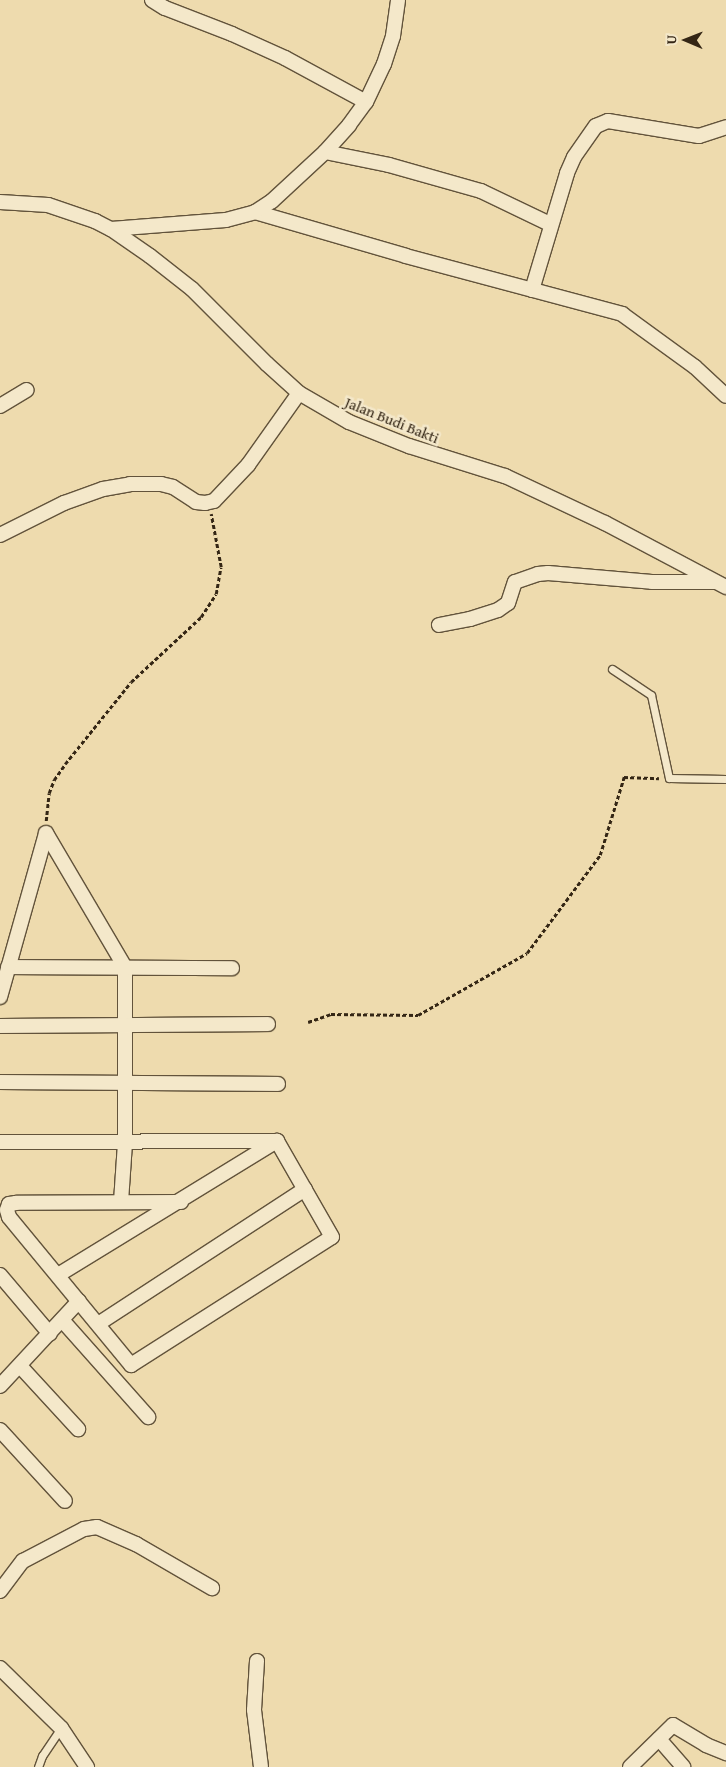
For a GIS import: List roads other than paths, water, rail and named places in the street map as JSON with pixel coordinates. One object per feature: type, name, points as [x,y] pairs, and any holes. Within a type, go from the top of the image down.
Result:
[{"type":"street","points":[[152,0],[174,12],[232,34],[286,58],[366,102]]},
{"type":"street","points":[[111,230],[144,225],[226,220],[255,212],[272,201],[325,152],[366,102],[384,64],[393,36],[398,0]]},
{"type":"street","points":[[532,290],[550,224],[574,157],[596,126],[608,121],[699,136],[726,127]]},
{"type":"street","points":[[325,152],[389,165],[481,191],[550,224]]},
{"type":"street","name":"Jalan Budi Bakti","points":[[0,202],[48,205],[95,221],[111,230],[150,256],[192,289],[267,364],[299,393],[349,422],[375,433],[504,476],[605,523],[722,585]]},
{"type":"street","points":[[255,212],[622,314],[695,368],[726,396]]},
{"type":"street","points":[[0,406],[27,390]]},
{"type":"street","points":[[0,535],[64,503],[103,489],[130,484],[161,484],[173,487],[196,502],[209,503],[223,494],[248,465],[299,393]]},
{"type":"street","points":[[439,625],[470,619],[498,610],[508,603],[515,582],[538,574],[548,573],[652,582],[722,585]]},
{"type":"street","points":[[0,997],[46,832],[125,967],[125,1143],[121,1202]]},
{"type":"street","points":[[8,968],[232,968]]},
{"type":"street","points":[[0,1026],[268,1024]]},
{"type":"street","points":[[0,1082],[278,1084]]},
{"type":"street","points":[[0,1142],[277,1141]]},
{"type":"street","points":[[0,1195],[7,1207],[9,1217],[98,1324],[130,1366],[332,1237],[277,1141]]},
{"type":"street","points":[[58,1276],[181,1202],[277,1141]]},
{"type":"street","points":[[98,1324],[305,1189]]},
{"type":"street","points":[[7,1207],[16,1203],[181,1202]]},
{"type":"street","points":[[0,1275],[50,1334]]},
{"type":"street","points":[[2,1379],[20,1366],[79,1301]]},
{"type":"street","points":[[62,1320],[148,1417]]},
{"type":"street","points":[[20,1366],[78,1429]]},
{"type":"street","points":[[0,1430],[65,1501]]},
{"type":"street","points":[[0,1591],[22,1561],[84,1528],[97,1527],[136,1544],[212,1588]]},
{"type":"street","points":[[257,1661],[254,1710],[261,1767]]},
{"type":"street","points":[[0,1668],[61,1728],[88,1767]]},
{"type":"street","points":[[630,1767],[673,1725],[706,1745],[726,1753]]},
{"type":"street","points":[[659,1739],[683,1767]]},
{"type":"lane","points":[[612,669],[651,695],[669,778],[726,780]]},
{"type":"lane","points":[[38,1767],[42,1756],[61,1728]]}]
